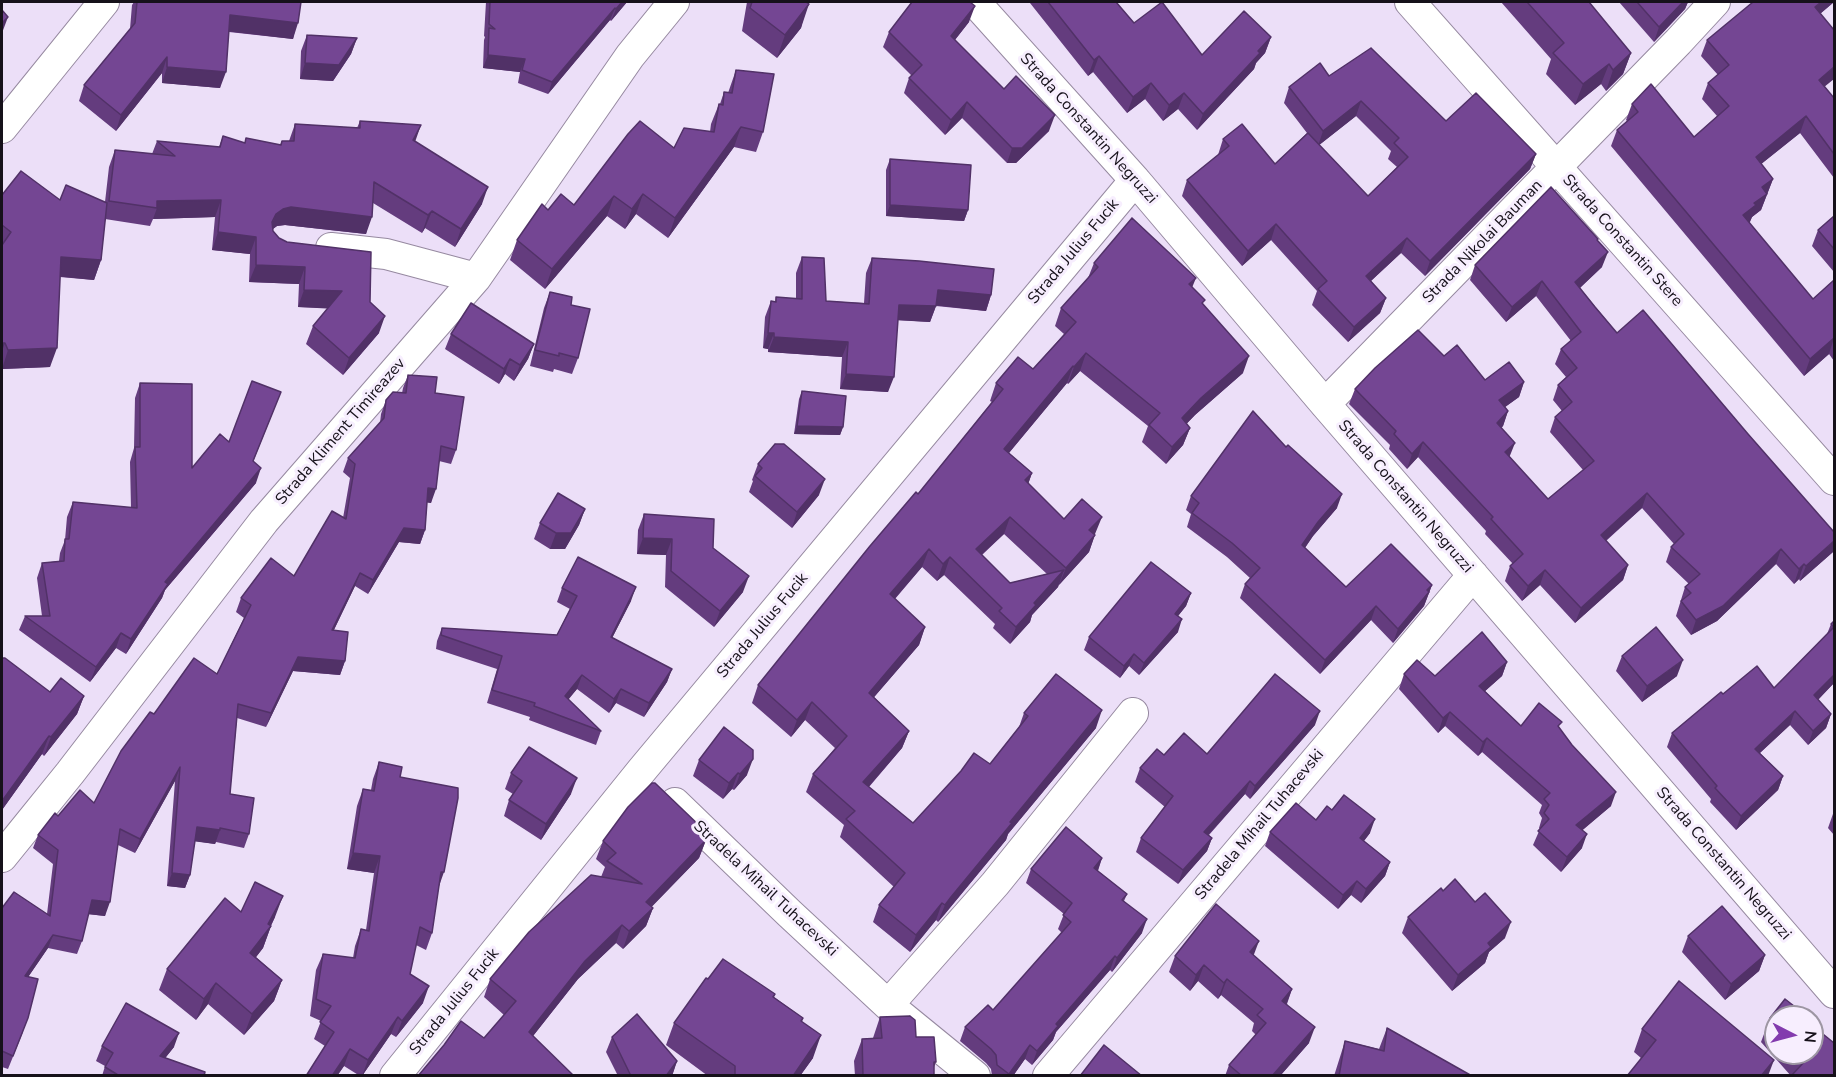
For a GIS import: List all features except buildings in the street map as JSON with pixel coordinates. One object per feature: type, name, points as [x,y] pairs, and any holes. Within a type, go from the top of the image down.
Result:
[{"type":"street","points":[[2,128],[104,2]]},
{"type":"street","name":"Strada Kliment Timireazev","points":[[2,857],[70,773],[264,520],[476,278],[630,56],[674,2]]},
{"type":"street","name":"Strada Constantin Negruzzi","points":[[975,2],[1135,180],[1325,404],[1834,993]]},
{"type":"street","name":"Strada Constantin Stere","points":[[1410,2],[1834,480]]},
{"type":"street","name":"Strada Nikolai Bauman","points":[[1325,404],[1715,2]]},
{"type":"street","name":"Strada Julius Fucik","points":[[395,1076],[642,771],[1135,180]]},
{"type":"street","points":[[306,245],[386,254],[476,278]]},
{"type":"street","name":"Stradela Mihail Tuhacevski","points":[[1048,1076],[1473,575]]},
{"type":"street","points":[[888,1005],[994,884],[1133,713]]},
{"type":"street","name":"Stradela Mihail Tuhacevski","points":[[642,771],[888,1005],[975,1076]]}]
